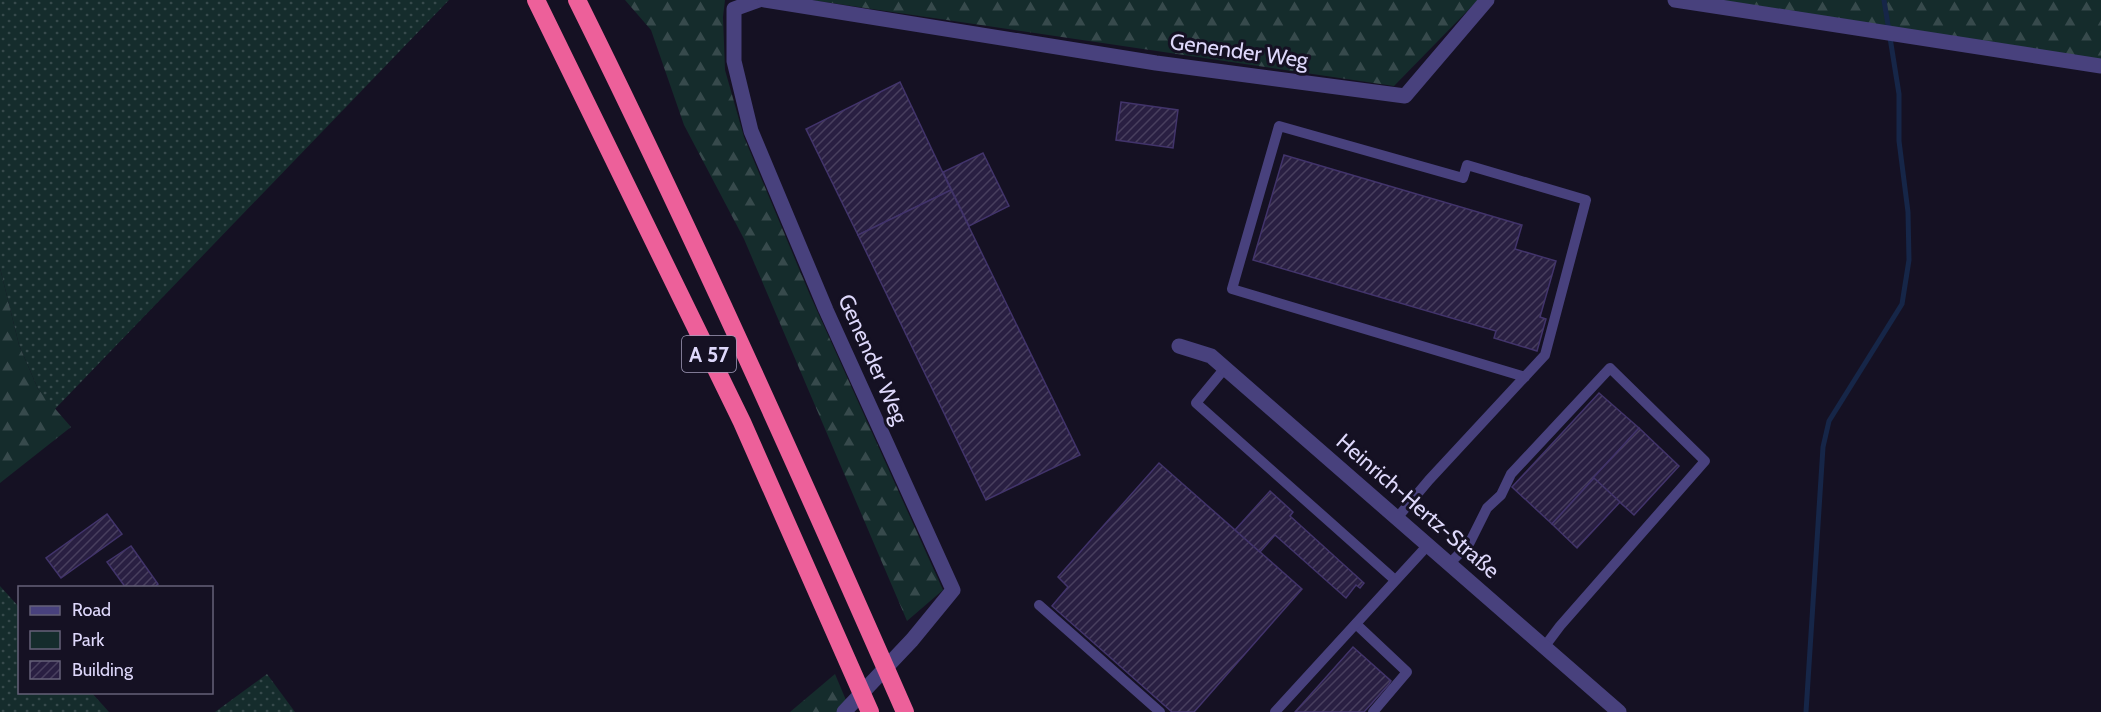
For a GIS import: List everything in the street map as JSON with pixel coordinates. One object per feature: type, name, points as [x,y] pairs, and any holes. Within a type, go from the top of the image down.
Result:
[{"type":"highway","name":"A 57","points":[[536,0],[742,422],[870,712]]},
{"type":"highway","name":"A 57","points":[[577,0],[644,135],[738,337],[906,712]]},
{"type":"highway","points":[[887,670],[916,712]]},
{"type":"street","name":"Genender Weg","points":[[759,0],[734,9],[734,61],[751,131],[826,310],[953,590],[912,640],[843,712]]},
{"type":"street","name":"Genender Weg","points":[[765,0],[1156,63],[1405,96],[1487,0]]},
{"type":"street","points":[[1675,0],[2101,66]]},
{"type":"street","name":"Heinrich-Hertz-Straße","points":[[1179,345],[1211,356],[1619,712]]},
{"type":"lane","points":[[1397,518],[1429,480],[1545,356],[1586,200],[1467,165],[1463,178],[1279,126],[1232,289],[1525,377]]},
{"type":"lane","points":[[1225,368],[1196,403],[1395,580]]},
{"type":"lane","points":[[1450,564],[1469,544],[1487,508],[1501,495],[1511,474],[1610,368],[1705,461],[1545,646]]},
{"type":"lane","points":[[1275,712],[1428,544]]},
{"type":"lane","points":[[1039,605],[1160,712]]},
{"type":"lane","points":[[1356,624],[1407,672],[1373,712]]},
{"type":"green space","points":[[0,0],[449,0],[54,410],[38,389],[19,345],[0,268]]},
{"type":"green space","points":[[625,0],[725,0],[723,17],[725,70],[744,137],[810,295],[943,590],[907,621],[744,239],[684,125],[651,30]]},
{"type":"green space","points":[[811,0],[1478,0],[1394,86]]},
{"type":"green space","points":[[1678,0],[2101,0],[2101,66]]},
{"type":"green space","points":[[0,268],[19,345],[38,389],[71,427],[0,483]]},
{"type":"green space","points":[[0,586],[18,606],[18,694],[93,694],[109,712],[0,712]]},
{"type":"green space","points":[[267,674],[295,712],[215,712]]},
{"type":"green space","points":[[835,674],[851,712],[790,712]]},
{"type":"building","points":[[900,82],[951,190],[858,235],[806,129]]},
{"type":"building","points":[[1121,102],[1178,110],[1173,148],[1116,140]]},
{"type":"building","points":[[983,153],[1009,206],[969,226],[943,172]]},
{"type":"building","points":[[1284,155],[1522,225],[1515,249],[1556,261],[1540,317],[1546,319],[1537,351],[1494,338],[1496,331],[1253,260]]},
{"type":"building","points":[[951,190],[1080,455],[986,500],[858,235]]},
{"type":"building","points":[[1599,393],[1639,428],[1552,524],[1512,487]]},
{"type":"building","points":[[1639,428],[1679,466],[1634,515],[1593,478]]},
{"type":"building","points":[[1159,463],[1302,589],[1194,712],[1172,712],[1052,606],[1068,587],[1058,577]]},
{"type":"building","points":[[1594,478],[1620,502],[1577,548],[1552,524]]},
{"type":"building","points":[[1270,491],[1293,512],[1290,516],[1364,583],[1360,588],[1356,585],[1346,598],[1275,535],[1260,552],[1235,530]]},
{"type":"building","points":[[107,514],[122,534],[61,578],[46,558]]},
{"type":"building","points":[[131,546],[158,584],[156,586],[125,586],[107,562]]},
{"type":"building","points":[[1353,647],[1391,681],[1389,684],[1364,712],[1295,712]]},
{"type":"waterway","points":[[1806,712],[1823,447],[1829,421],[1902,304],[1909,260],[1908,212],[1899,141],[1899,94],[1884,0]]}]
